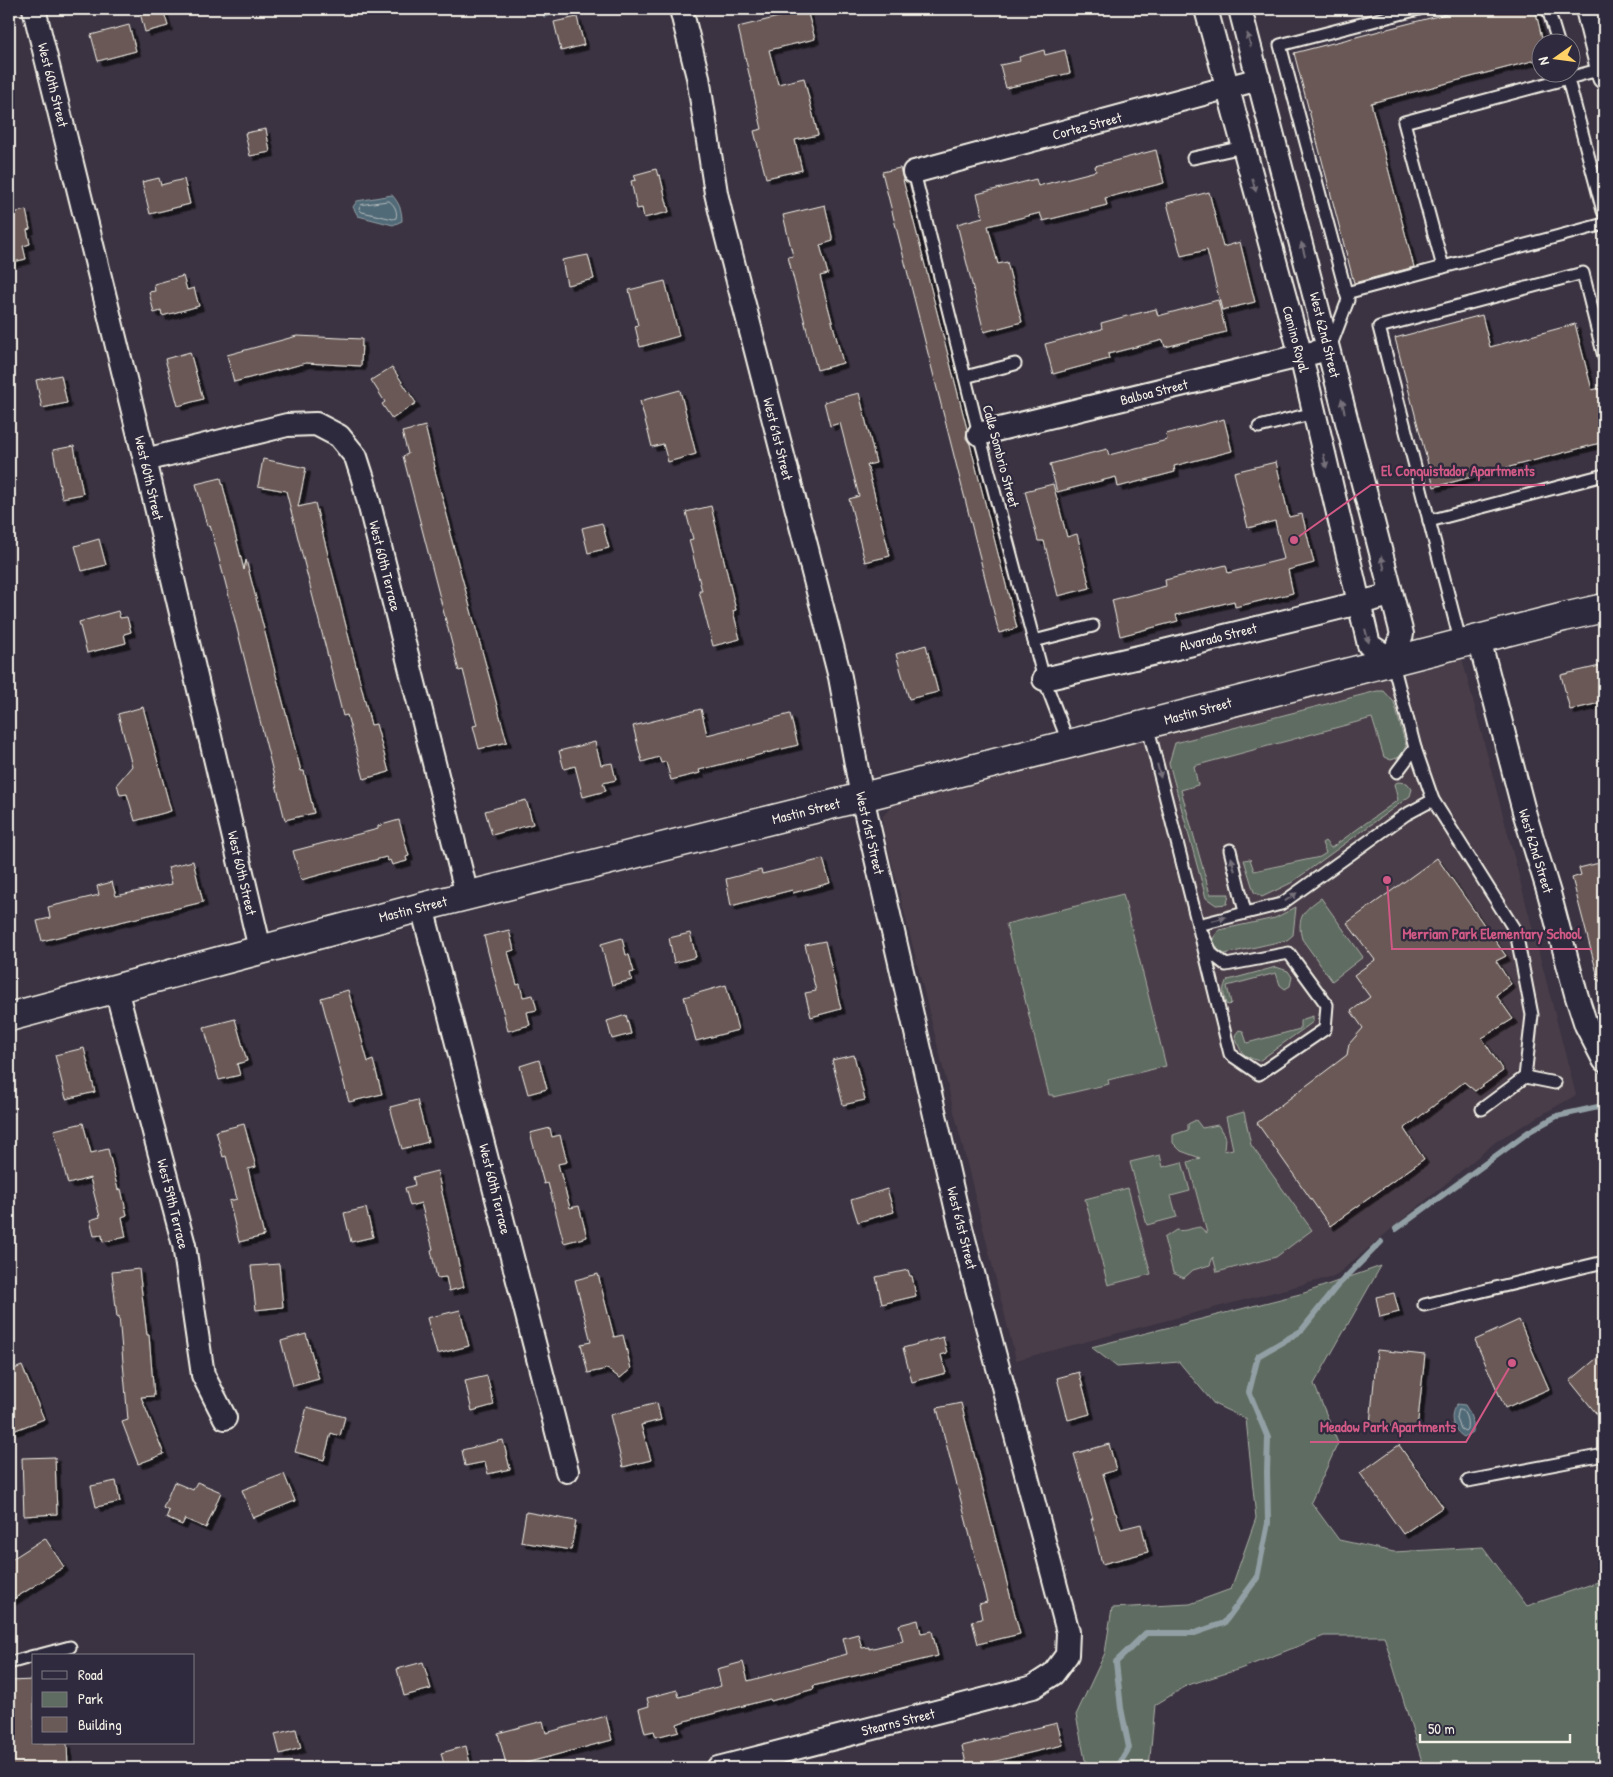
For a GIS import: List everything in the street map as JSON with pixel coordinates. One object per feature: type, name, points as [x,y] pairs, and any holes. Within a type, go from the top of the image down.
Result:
[{"type":"street","name":"West 60th Street","points":[[34,9],[145,460],[260,949]]},
{"type":"street","name":"West 61st Street","points":[[681,9],[698,77],[716,193],[723,223],[840,677],[862,797],[960,1224],[1068,1632],[1067,1655]]},
{"type":"street","name":"Camino Royal","points":[[1206,9],[1301,356],[1369,645],[1392,660]]},
{"type":"street","name":"West 62nd Street","points":[[1240,9],[1402,634],[1392,660]]},
{"type":"street","points":[[1587,9],[1603,73]]},
{"type":"street","name":"Cortez Street","points":[[914,172],[1259,79]]},
{"type":"street","name":"Balboa Street","points":[[979,434],[1329,349]]},
{"type":"street","name":"West 60th Terrace","points":[[145,460],[287,425],[316,424],[338,436],[356,457],[467,896]]},
{"type":"street","name":"Alvarado Street","points":[[1044,679],[1391,595]]},
{"type":"street","name":"Mastin Street","points":[[9,1017],[422,907],[862,797],[1392,660],[1604,608]]},
{"type":"street","name":"West 62nd Street","points":[[1470,641],[1549,893],[1576,994],[1586,1025],[1604,1060]]},
{"type":"street","name":"West 60th Terrace","points":[[422,907],[567,1471]]},
{"type":"street","name":"West 59th Terrace","points":[[116,989],[184,1245],[203,1375],[226,1418]]},
{"type":"street","name":"Stearns Street","points":[[718,1768],[1033,1687],[1052,1674],[1067,1655]]},
{"type":"lane","points":[[1329,349],[1348,300],[1280,45],[1419,9]]},
{"type":"lane","points":[[1548,9],[1555,32]]},
{"type":"lane","points":[[1580,74],[1603,73]]},
{"type":"lane","points":[[1443,267],[1404,122],[1542,82]]},
{"type":"lane","points":[[1568,82],[1604,212]]},
{"type":"lane","points":[[1193,158],[1243,147]]},
{"type":"lane","name":"Calle Sombrio Street","points":[[914,172],[979,434],[1044,679],[1069,744]]},
{"type":"lane","points":[[1346,293],[1604,224]]},
{"type":"lane","points":[[1470,641],[1429,521],[1379,327],[1583,273],[1604,356]]},
{"type":"lane","points":[[965,377],[1015,364]]},
{"type":"lane","points":[[1259,427],[1314,413]]},
{"type":"lane","points":[[1429,521],[1604,475]]},
{"type":"lane","points":[[1034,640],[1093,626]]},
{"type":"lane","points":[[1392,660],[1415,748],[1432,800],[1516,932],[1532,1015],[1525,1077],[1482,1109]]},
{"type":"lane","points":[[1147,724],[1230,1054],[1259,1074],[1325,1029],[1327,1004],[1289,953],[1226,965],[1212,954],[1198,925]]},
{"type":"lane","points":[[1397,772],[1415,748]]},
{"type":"lane","points":[[1198,925],[1281,904],[1405,815],[1432,800]]},
{"type":"lane","points":[[1230,850],[1245,912]]},
{"type":"lane","points":[[1525,1077],[1554,1083]]},
{"type":"lane","points":[[1424,1305],[1604,1262]]},
{"type":"lane","points":[[1468,1481],[1604,1455]]},
{"type":"lane","points":[[43,1654],[70,1647]]},
{"type":"lane","points":[[9,1663],[32,1657]]},
{"type":"shaded area","points":[[1462,658],[1576,1095],[1498,1140],[1335,1276],[1016,1360],[883,827],[883,816],[893,805],[1367,681],[1426,669]]},
{"type":"green space","points":[[1377,691],[1384,691],[1394,702],[1406,746],[1400,757],[1391,760],[1384,757],[1372,718],[1194,766],[1198,785],[1181,790],[1210,894],[1229,894],[1227,904],[1216,905],[1206,898],[1169,763],[1175,743]]},
{"type":"green space","points":[[1398,782],[1407,783],[1412,789],[1410,796],[1291,883],[1262,897],[1254,892],[1244,860],[1250,859],[1254,871],[1320,857],[1326,853],[1322,843],[1325,841],[1331,848],[1398,800],[1394,784]]},
{"type":"green space","points":[[1123,894],[1166,1066],[1108,1080],[1109,1084],[1053,1097],[1053,1095],[1049,1095],[1006,924]]},
{"type":"green space","points":[[1321,898],[1363,957],[1332,981],[1302,939],[1300,931],[1301,920],[1306,910]]},
{"type":"green space","points":[[1296,907],[1293,935],[1287,940],[1225,954],[1216,950],[1212,940],[1219,930],[1275,918]]},
{"type":"green space","points":[[1276,967],[1288,971],[1292,977],[1290,986],[1285,989],[1280,985],[1276,973],[1227,986],[1231,1003],[1229,1005],[1226,1004],[1224,988],[1228,980]]},
{"type":"green space","points":[[1313,1016],[1313,1022],[1259,1061],[1245,1055],[1238,1046],[1235,1035],[1239,1030],[1243,1031],[1247,1043],[1300,1029],[1300,1020]]},
{"type":"green space","points":[[1244,1112],[1251,1145],[1312,1230],[1276,1257],[1217,1272],[1213,1257],[1210,1265],[1193,1270],[1184,1278],[1173,1273],[1164,1238],[1176,1230],[1200,1227],[1207,1233],[1188,1162],[1200,1158],[1181,1151],[1173,1143],[1173,1135],[1188,1130],[1188,1124],[1196,1120],[1202,1128],[1218,1125],[1225,1137],[1224,1151],[1233,1149],[1226,1117]]},
{"type":"green space","points":[[1160,1155],[1163,1167],[1182,1162],[1190,1191],[1171,1196],[1177,1217],[1147,1225],[1130,1162]]},
{"type":"green space","points":[[1128,1188],[1151,1274],[1108,1285],[1085,1199]]},
{"type":"green space","points":[[1381,1266],[1314,1384],[1338,1443],[1311,1502],[1339,1540],[1394,1552],[1483,1547],[1527,1606],[1604,1580],[1604,1761],[1584,1768],[1424,1768],[1384,1636],[1324,1636],[1240,1669],[1188,1685],[1155,1705],[1149,1768],[1094,1768],[1085,1760],[1076,1715],[1105,1653],[1112,1608],[1190,1604],[1231,1589],[1256,1518],[1246,1419],[1214,1404],[1179,1362],[1117,1367],[1091,1347],[1304,1293]]},
{"type":"water","points":[[542,9],[574,9],[574,10],[544,17]]},
{"type":"water","points":[[392,195],[400,207],[402,221],[393,225],[358,216],[353,207],[357,201]]},
{"type":"water","points":[[1457,1404],[1465,1405],[1471,1418],[1472,1432],[1464,1437],[1454,1426],[1453,1422],[1454,1408]]},
{"type":"building","points":[[139,9],[163,9],[168,26],[145,32]]},
{"type":"building","points":[[1465,9],[1535,9],[1541,32],[1530,32],[1530,62],[1371,103],[1414,267],[1354,283],[1294,53]]},
{"type":"building","points":[[807,10],[815,39],[769,50],[778,84],[804,78],[818,135],[795,140],[802,170],[766,178],[754,131],[762,129],[738,27]]},
{"type":"building","points":[[577,17],[584,45],[561,51],[554,22]]},
{"type":"building","points":[[129,25],[136,51],[98,61],[91,35]]},
{"type":"building","points":[[1044,50],[1045,55],[1065,50],[1070,73],[1006,88],[1000,65],[1020,61],[1019,57]]},
{"type":"building","points":[[266,129],[270,152],[250,156],[245,133]]},
{"type":"building","points":[[1156,150],[1164,183],[1105,198],[1107,205],[1043,221],[1040,213],[988,226],[998,264],[1007,262],[1022,322],[984,332],[957,224],[983,217],[977,194],[1036,179],[1038,186],[1096,171],[1095,166]]},
{"type":"building","points":[[900,168],[967,429],[966,438],[970,444],[1017,628],[999,633],[882,172]]},
{"type":"building","points":[[656,169],[658,176],[660,175],[669,212],[644,218],[642,208],[637,209],[631,181],[636,180],[634,175]]},
{"type":"building","points":[[159,178],[161,185],[184,179],[190,204],[150,214],[142,182]]},
{"type":"building","points":[[1209,192],[1223,247],[1240,242],[1255,302],[1222,310],[1207,250],[1181,256],[1167,203]]},
{"type":"building","points":[[825,205],[833,241],[820,245],[828,274],[820,276],[843,363],[817,370],[788,257],[793,256],[783,215]]},
{"type":"building","points":[[26,210],[30,229],[27,230],[30,244],[23,246],[26,259],[9,263],[9,214]]},
{"type":"building","points":[[588,255],[594,279],[567,285],[562,260]]},
{"type":"building","points":[[183,276],[187,290],[194,288],[199,306],[162,316],[161,311],[154,313],[149,292],[155,291],[154,284]]},
{"type":"building","points":[[665,281],[679,336],[640,347],[635,326],[638,325],[629,290]]},
{"type":"building","points":[[1218,300],[1226,332],[1165,347],[1163,340],[1108,354],[1109,359],[1053,374],[1045,344],[1102,329],[1101,323],[1127,316],[1156,309],[1158,316]]},
{"type":"building","points":[[1482,315],[1490,347],[1575,324],[1592,390],[1604,387],[1604,442],[1434,487],[1395,338]]},
{"type":"building","points":[[297,336],[362,339],[361,366],[306,363],[234,382],[227,355]]},
{"type":"building","points":[[190,352],[203,399],[178,406],[165,359]]},
{"type":"building","points":[[392,367],[416,403],[392,419],[382,404],[385,402],[371,380]]},
{"type":"building","points":[[61,375],[67,403],[42,408],[36,380]]},
{"type":"building","points":[[680,390],[696,454],[668,462],[663,444],[652,447],[640,401]]},
{"type":"building","points":[[859,393],[876,463],[867,465],[890,556],[865,562],[849,499],[859,496],[840,423],[830,426],[824,402]]},
{"type":"building","points":[[1224,419],[1232,451],[1174,466],[1175,472],[1118,487],[1116,477],[1057,492],[1050,464],[1107,449],[1109,455],[1167,440],[1166,434]]},
{"type":"building","points":[[425,426],[451,530],[449,530],[507,742],[479,749],[473,726],[477,725],[463,670],[459,671],[403,456],[408,454],[402,432]]},
{"type":"building","points":[[74,446],[83,494],[62,498],[53,450]]},
{"type":"building","points":[[263,459],[306,468],[298,507],[315,503],[371,725],[376,724],[389,772],[364,779],[347,715],[343,716],[286,491],[258,486]]},
{"type":"building","points":[[1276,462],[1289,517],[1302,514],[1314,563],[1288,570],[1293,593],[1235,607],[1234,601],[1176,615],[1178,621],[1120,636],[1112,600],[1166,586],[1165,580],[1226,565],[1228,573],[1284,559],[1275,521],[1248,528],[1234,472]]},
{"type":"building","points":[[221,478],[244,570],[246,560],[301,771],[304,771],[314,813],[285,820],[226,585],[210,525],[207,526],[196,484]]},
{"type":"building","points":[[1053,484],[1067,537],[1077,534],[1090,588],[1058,596],[1044,541],[1038,541],[1025,491]]},
{"type":"building","points":[[711,506],[736,610],[733,611],[740,639],[713,646],[699,591],[702,591],[689,540],[693,539],[686,512]]},
{"type":"building","points":[[602,523],[609,548],[588,553],[582,528]]},
{"type":"building","points":[[99,539],[106,565],[82,571],[75,546]]},
{"type":"building","points":[[118,611],[120,618],[127,617],[131,632],[124,634],[126,643],[87,653],[79,622]]},
{"type":"building","points":[[926,645],[938,692],[909,699],[896,654]]},
{"type":"building","points":[[1604,665],[1604,702],[1570,710],[1561,675]]},
{"type":"building","points":[[143,707],[171,811],[135,821],[127,794],[120,795],[117,784],[132,766],[118,714]]},
{"type":"building","points":[[701,709],[707,735],[790,714],[798,745],[699,770],[700,773],[671,780],[666,762],[661,763],[659,757],[642,762],[633,726]]},
{"type":"building","points":[[595,742],[601,765],[612,763],[616,780],[603,783],[606,791],[583,797],[575,766],[564,769],[559,751]]},
{"type":"building","points":[[526,800],[533,824],[492,835],[485,811]]},
{"type":"building","points":[[399,820],[409,856],[406,857],[407,861],[392,865],[386,857],[301,880],[293,851],[378,829],[378,826]]},
{"type":"building","points":[[1437,858],[1506,956],[1496,961],[1511,984],[1496,995],[1513,1019],[1482,1038],[1503,1071],[1475,1091],[1464,1082],[1404,1129],[1424,1159],[1330,1226],[1257,1123],[1347,1055],[1349,1044],[1363,1028],[1351,1011],[1370,997],[1354,975],[1375,960],[1347,923]]},
{"type":"building","points":[[823,859],[830,883],[793,893],[792,890],[731,906],[726,879],[761,870],[762,874]]},
{"type":"building","points":[[193,861],[203,902],[42,941],[37,921],[50,918],[48,907],[99,895],[97,886],[112,882],[116,896],[172,884],[168,867]]},
{"type":"building","points":[[1599,863],[1601,870],[1604,869],[1604,981],[1599,981],[1572,878],[1581,875],[1579,868]]},
{"type":"building","points":[[509,930],[514,950],[508,952],[517,985],[520,984],[523,997],[533,995],[537,1010],[527,1012],[530,1025],[508,1031],[484,936]]},
{"type":"building","points":[[690,933],[696,957],[674,963],[669,938]]},
{"type":"building","points":[[622,938],[626,955],[629,955],[634,972],[630,973],[632,980],[612,985],[601,944]]},
{"type":"building","points":[[825,941],[841,1009],[811,1017],[805,993],[816,991],[805,945]]},
{"type":"building","points":[[726,985],[738,1030],[696,1041],[684,997]]},
{"type":"building","points":[[348,990],[368,1062],[373,1060],[382,1094],[349,1102],[321,998]]},
{"type":"building","points":[[626,1015],[631,1034],[612,1039],[607,1021]]},
{"type":"building","points":[[235,1019],[247,1061],[237,1064],[240,1075],[219,1080],[204,1027]]},
{"type":"building","points":[[84,1048],[95,1092],[66,1099],[55,1055]]},
{"type":"building","points":[[854,1055],[865,1100],[843,1105],[832,1060]]},
{"type":"building","points":[[539,1060],[547,1089],[528,1094],[520,1066]]},
{"type":"building","points":[[417,1100],[428,1142],[402,1149],[390,1107]]},
{"type":"building","points":[[83,1123],[91,1153],[108,1149],[118,1190],[121,1189],[127,1215],[122,1217],[126,1237],[103,1242],[102,1235],[94,1236],[90,1220],[100,1217],[90,1178],[68,1184],[54,1130]]},
{"type":"building","points":[[244,1124],[256,1167],[248,1169],[264,1236],[239,1242],[229,1201],[237,1199],[226,1156],[223,1157],[216,1131]]},
{"type":"building","points":[[550,1128],[552,1137],[560,1135],[567,1162],[558,1164],[570,1208],[579,1206],[587,1237],[564,1243],[548,1183],[544,1184],[530,1133]]},
{"type":"building","points":[[437,1171],[464,1287],[449,1291],[446,1277],[437,1278],[431,1250],[433,1249],[421,1203],[410,1206],[405,1188],[415,1185],[413,1177]]},
{"type":"building","points":[[887,1189],[894,1212],[858,1222],[851,1200]]},
{"type":"building","points":[[366,1208],[373,1237],[351,1242],[344,1213]]},
{"type":"building","points":[[279,1264],[283,1307],[256,1310],[251,1266]]},
{"type":"building","points":[[139,1269],[147,1335],[149,1335],[154,1396],[141,1397],[164,1454],[138,1464],[122,1422],[128,1420],[119,1316],[117,1317],[112,1272]]},
{"type":"building","points":[[908,1270],[910,1276],[912,1276],[916,1296],[882,1304],[876,1277]]},
{"type":"building","points":[[598,1274],[614,1337],[623,1335],[631,1369],[620,1378],[607,1369],[588,1373],[581,1344],[591,1342],[575,1280]]},
{"type":"building","points":[[1394,1293],[1399,1312],[1380,1317],[1376,1297]]},
{"type":"building","points":[[460,1310],[469,1346],[437,1354],[427,1318]]},
{"type":"building","points":[[1519,1320],[1549,1389],[1505,1408],[1475,1340]]},
{"type":"building","points":[[306,1334],[319,1379],[293,1386],[281,1341]]},
{"type":"building","points":[[943,1337],[947,1353],[941,1355],[946,1373],[912,1382],[903,1348]]},
{"type":"building","points":[[1377,1350],[1425,1355],[1417,1429],[1370,1424]]},
{"type":"building","points":[[1604,1352],[1604,1423],[1570,1381]]},
{"type":"building","points":[[22,1366],[44,1419],[13,1431],[9,1421],[9,1371]]},
{"type":"building","points":[[1079,1372],[1090,1414],[1068,1420],[1057,1378]]},
{"type":"building","points":[[487,1376],[494,1405],[472,1411],[465,1381]]},
{"type":"building","points":[[657,1403],[661,1420],[641,1425],[651,1460],[623,1467],[610,1415]]},
{"type":"building","points":[[961,1403],[1020,1634],[978,1644],[972,1621],[982,1619],[979,1604],[987,1602],[937,1408]]},
{"type":"building","points":[[307,1407],[345,1417],[340,1436],[331,1433],[324,1460],[295,1452]]},
{"type":"building","points":[[503,1440],[510,1469],[488,1474],[485,1462],[465,1466],[462,1450]]},
{"type":"building","points":[[1109,1444],[1116,1470],[1103,1474],[1115,1513],[1121,1529],[1141,1524],[1148,1552],[1102,1564],[1091,1519],[1093,1519],[1074,1454]]},
{"type":"building","points":[[1399,1445],[1443,1507],[1403,1534],[1360,1473]]},
{"type":"building","points":[[55,1457],[57,1514],[24,1516],[22,1458]]},
{"type":"building","points":[[284,1474],[295,1501],[253,1518],[242,1490]]},
{"type":"building","points":[[116,1481],[120,1502],[96,1507],[91,1486]]},
{"type":"building","points":[[174,1482],[193,1490],[197,1482],[221,1492],[206,1528],[185,1519],[182,1525],[166,1518],[169,1511],[163,1508]]},
{"type":"building","points":[[526,1512],[576,1521],[571,1550],[521,1542]]},
{"type":"building","points":[[45,1538],[64,1567],[9,1602],[9,1561]]},
{"type":"building","points":[[918,1620],[921,1633],[932,1631],[938,1656],[813,1686],[814,1689],[771,1701],[770,1699],[685,1721],[677,1724],[679,1731],[656,1737],[654,1731],[645,1733],[639,1709],[649,1706],[647,1698],[677,1690],[679,1697],[721,1686],[717,1669],[743,1662],[748,1681],[847,1654],[843,1638],[858,1634],[862,1648],[869,1647],[869,1649],[903,1641],[899,1625]]},
{"type":"building","points":[[423,1662],[431,1689],[404,1696],[397,1669]]},
{"type":"building","points":[[32,1680],[32,1744],[67,1744],[68,1768],[9,1768],[9,1681]]},
{"type":"building","points":[[606,1716],[612,1740],[507,1768],[498,1733],[543,1721],[546,1733]]},
{"type":"building","points":[[1057,1723],[1063,1745],[967,1768],[962,1746]]},
{"type":"building","points":[[296,1729],[301,1748],[280,1754],[275,1734]]},
{"type":"building","points":[[466,1746],[471,1768],[445,1768],[441,1753]]},
{"type":"waterway","points":[[1396,1229],[1530,1131],[1557,1116],[1598,1107]]},
{"type":"waterway","points":[[1117,1768],[1129,1748],[1121,1708],[1116,1662],[1146,1633],[1195,1633],[1224,1623],[1257,1578],[1268,1523],[1268,1438],[1249,1392],[1258,1356],[1301,1331],[1337,1286],[1381,1242]]},
{"type":"place","name":"El Conquistador Apartments","points":[[1294,540]]},
{"type":"place","name":"Merriam Park Elementary School","points":[[1387,880]]},
{"type":"place","name":"Meadow Park Apartments","points":[[1512,1363]]}]
